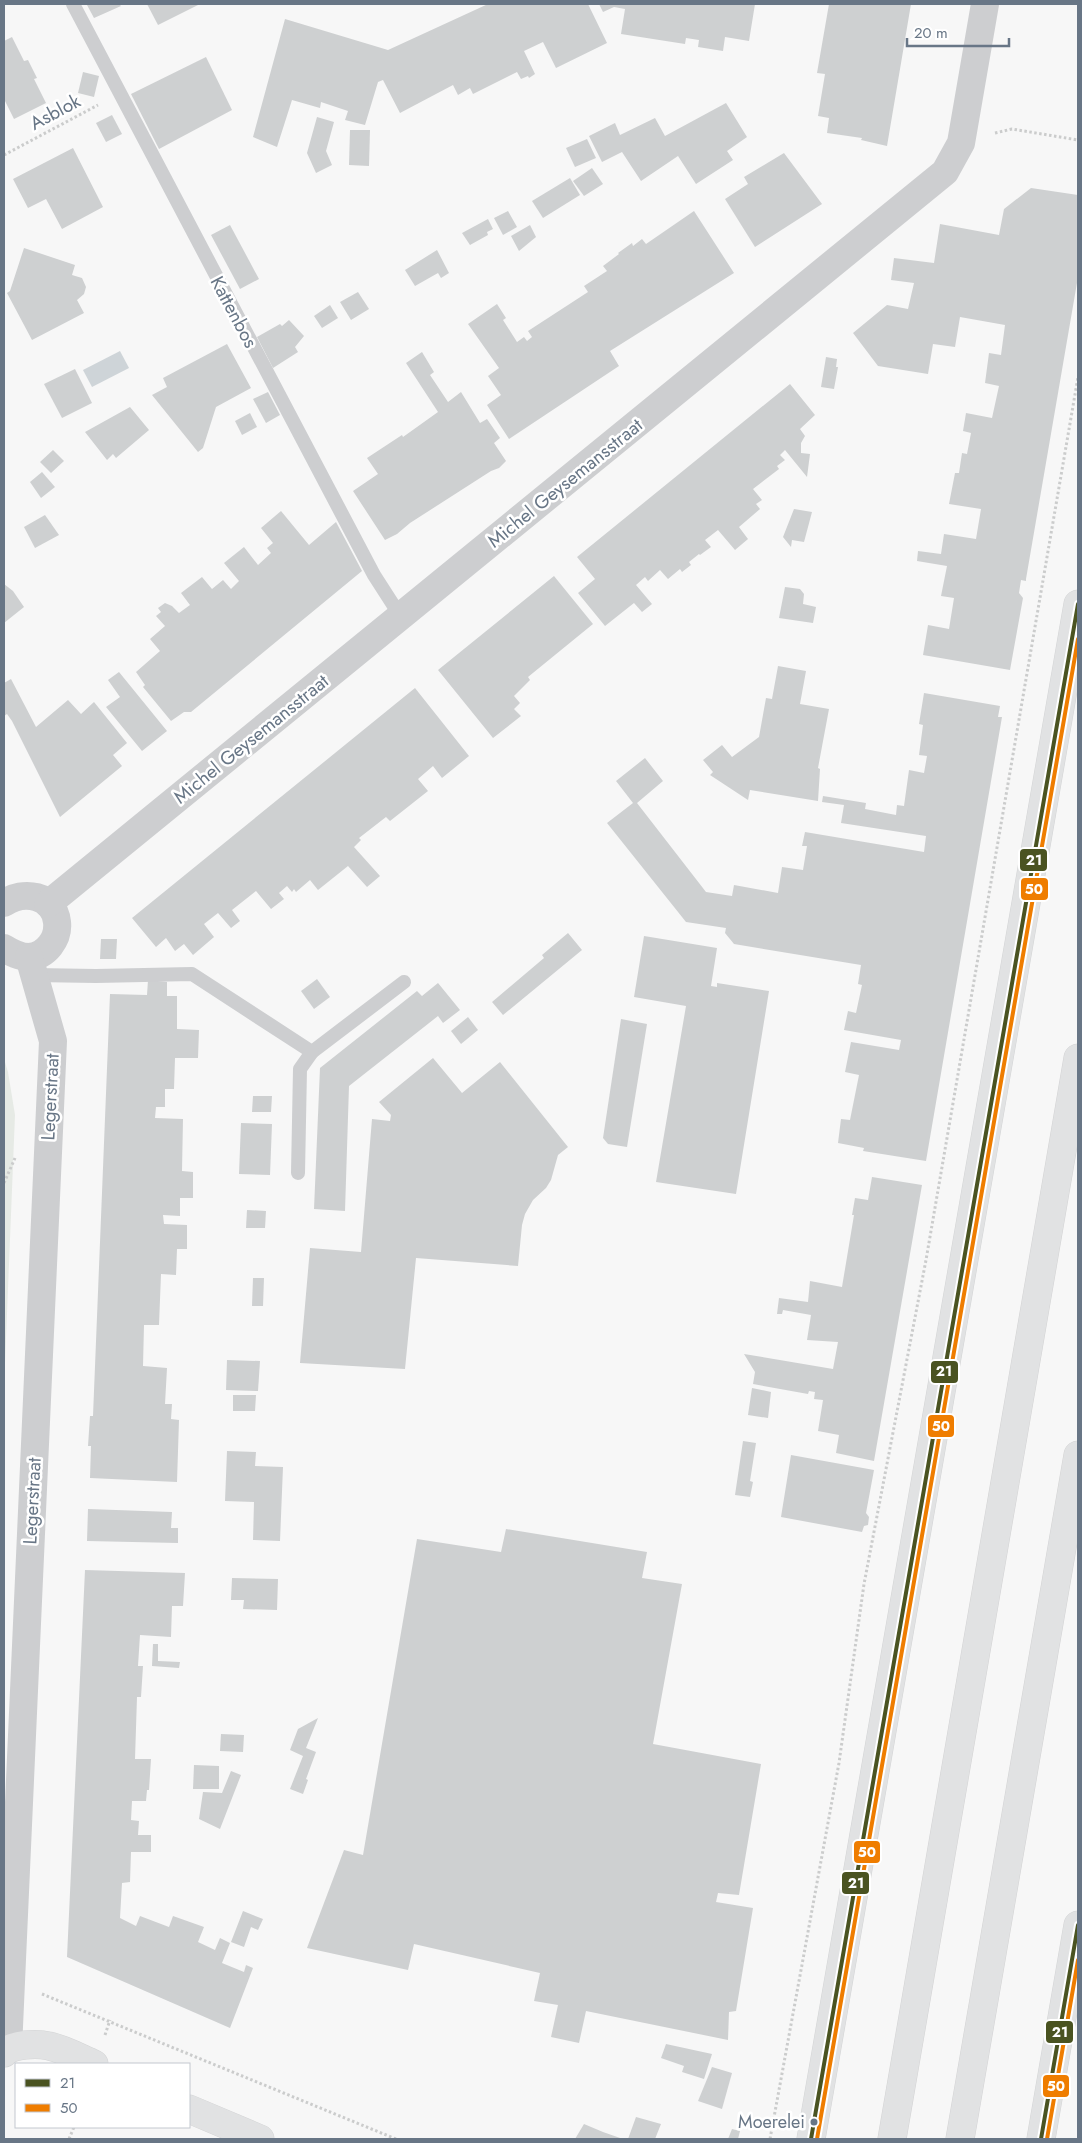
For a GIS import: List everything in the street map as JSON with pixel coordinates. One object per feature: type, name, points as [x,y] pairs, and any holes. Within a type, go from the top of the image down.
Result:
[{"type":"main road","points":[[811,2139],[1078,604]]},
{"type":"main road","points":[[892,2139],[1078,1058]]},
{"type":"main road","points":[[960,2139],[1078,1455]]},
{"type":"main road","points":[[1041,2139],[1078,1925]]},
{"type":"main road","points":[[6,2051],[29,2045],[50,2046],[92,2063]]},
{"type":"main road","points":[[190,2109],[260,2139]]},
{"type":"street","name":"Michel Geysemansstraat","points":[[48,904],[945,172],[960,143],[985,4]]},
{"type":"street","points":[[4,903],[21,895],[31,895],[40,898],[54,912],[57,921],[54,941],[39,955],[22,960]]},
{"type":"street","name":"Legerstraat","points":[[6,2051],[53,1041],[22,960]]},
{"type":"lane","name":"Kattenbos","points":[[73,4],[369,566],[401,617]]},
{"type":"lane","points":[[22,960],[96,976],[192,974],[312,1052]]},
{"type":"lane","points":[[298,1173],[300,1069],[312,1052],[404,982]]},
{"type":"path","name":"Asblok","points":[[4,155],[120,93]]},
{"type":"path","points":[[960,143],[1012,129],[1078,140]]},
{"type":"path","points":[[770,2139],[839,1763],[864,1584],[928,1250],[1078,378]]},
{"type":"path","points":[[10,1972],[33,1990],[396,2139]]},
{"type":"shaded area","points":[[120,351],[129,368],[92,387],[83,370]]},
{"type":"shaded area","points":[[4,1059],[15,1115],[4,1388]]},
{"type":"building","points":[[88,4],[119,4],[121,6],[94,18]]},
{"type":"building","points":[[147,4],[200,4],[158,25]]},
{"type":"building","points":[[488,4],[588,4],[607,43],[556,68],[543,42],[524,51],[535,74],[529,78],[528,76],[521,79],[517,72],[473,94],[470,88],[458,95],[453,85],[400,113],[383,80],[378,82],[365,125],[345,120],[348,111],[321,102],[320,108],[292,100],[277,147],[253,137],[285,19],[388,50]]},
{"type":"building","points":[[599,4],[755,4],[749,41],[725,37],[723,51],[698,47],[699,40],[686,38],[685,44],[621,34],[625,9],[614,7],[603,12]]},
{"type":"building","points":[[829,4],[911,4],[887,146],[861,140],[862,138],[827,133],[829,118],[818,116],[825,74],[817,73]]},
{"type":"building","points":[[12,37],[24,61],[28,60],[37,78],[34,79],[46,103],[14,119],[4,99],[4,41]]},
{"type":"building","points":[[206,57],[232,110],[159,149],[131,94]]},
{"type":"building","points":[[83,72],[99,76],[94,97],[78,93]]},
{"type":"building","points":[[726,103],[747,137],[727,151],[733,160],[696,184],[678,156],[641,181],[622,152],[602,162],[589,136],[615,123],[620,135],[655,118],[665,136]]},
{"type":"building","points":[[112,115],[122,134],[106,142],[96,123]]},
{"type":"building","points":[[317,117],[334,122],[326,151],[332,165],[316,173],[307,153]]},
{"type":"building","points":[[350,130],[370,130],[369,166],[349,165]]},
{"type":"building","points":[[587,139],[596,158],[575,167],[566,148]]},
{"type":"building","points":[[73,148],[103,207],[62,229],[46,199],[28,208],[13,179]]},
{"type":"building","points":[[784,153],[822,204],[755,247],[725,199],[748,184],[744,177]]},
{"type":"building","points":[[592,168],[603,184],[584,196],[573,181]]},
{"type":"building","points":[[570,178],[580,195],[543,218],[532,201]]},
{"type":"building","points":[[1031,188],[1078,195],[1078,277],[1026,581],[1021,580],[1019,593],[1023,598],[1010,670],[923,655],[928,625],[949,629],[954,598],[941,596],[947,566],[917,561],[918,551],[941,554],[944,534],[976,539],[981,509],[949,504],[955,473],[959,473],[962,453],[967,454],[971,433],[963,431],[966,413],[992,418],[999,386],[985,383],[989,353],[1001,355],[1005,325],[960,317],[955,347],[933,344],[928,374],[878,366],[853,333],[887,305],[908,309],[914,283],[891,280],[894,258],[934,263],[940,224],[999,235],[1004,209]]},
{"type":"building","points":[[508,211],[517,227],[503,235],[494,218]]},
{"type":"building","points":[[694,211],[734,273],[610,351],[619,366],[509,439],[487,405],[501,395],[488,376],[499,368],[468,324],[497,304],[506,318],[503,320],[517,342],[524,337],[527,341],[532,337],[528,331],[588,292],[584,286],[607,271],[603,266],[618,253],[632,243],[633,246],[642,239],[646,244]]},
{"type":"building","points":[[488,219],[493,229],[487,232],[488,235],[470,245],[462,233]]},
{"type":"building","points":[[230,225],[259,279],[240,289],[211,235]]},
{"type":"building","points":[[530,225],[536,237],[519,251],[511,236]]},
{"type":"building","points":[[24,248],[75,265],[72,275],[82,278],[86,287],[84,294],[77,300],[84,313],[32,340],[7,293],[10,291]]},
{"type":"building","points":[[437,250],[449,273],[441,278],[438,273],[415,286],[405,270]]},
{"type":"building","points":[[358,292],[369,309],[351,320],[340,302]]},
{"type":"building","points":[[330,305],[338,318],[322,328],[314,316]]},
{"type":"building","points":[[289,320],[304,336],[295,347],[298,352],[273,368],[257,337],[280,324],[282,326]]},
{"type":"building","points":[[227,344],[251,388],[216,407],[203,448],[198,452],[152,395],[167,387],[163,378]]},
{"type":"building","points":[[422,352],[434,372],[430,375],[448,402],[461,392],[480,423],[487,419],[500,438],[494,443],[506,461],[499,468],[491,471],[410,523],[397,534],[385,540],[353,491],[378,474],[367,458],[402,435],[403,437],[438,412],[406,363]]},
{"type":"building","points":[[826,357],[837,359],[836,367],[838,367],[834,389],[821,387]]},
{"type":"building","points":[[75,369],[92,403],[62,418],[44,384]]},
{"type":"building","points":[[790,384],[815,415],[800,429],[805,436],[801,443],[801,453],[810,454],[807,477],[785,450],[780,455],[785,460],[777,466],[779,469],[753,489],[762,500],[756,504],[760,509],[739,527],[748,539],[735,550],[718,530],[705,540],[711,547],[689,562],[691,565],[682,572],[680,569],[668,579],[660,570],[648,581],[645,577],[636,585],[652,604],[642,612],[634,603],[605,626],[578,593],[595,579],[577,557]]},
{"type":"building","points":[[268,392],[280,415],[266,423],[253,399]]},
{"type":"building","points":[[130,407],[149,430],[116,458],[113,454],[107,460],[85,432]]},
{"type":"building","points":[[250,413],[257,427],[242,435],[235,421]]},
{"type":"building","points":[[53,450],[64,461],[51,473],[40,462]]},
{"type":"building","points":[[42,472],[55,487],[41,498],[30,482]]},
{"type":"building","points":[[794,509],[812,512],[804,542],[792,540],[791,547],[783,537]]},
{"type":"building","points":[[281,511],[309,545],[336,522],[362,571],[191,712],[184,712],[171,721],[143,687],[145,685],[136,672],[160,651],[150,639],[165,626],[156,616],[161,612],[158,608],[165,603],[172,606],[179,613],[190,605],[181,593],[202,577],[212,589],[223,580],[231,589],[239,581],[224,563],[244,547],[258,565],[271,553],[267,548],[273,543],[261,528]]},
{"type":"building","points":[[45,515],[59,535],[35,548],[24,527]]},
{"type":"building","points":[[554,576],[593,624],[528,677],[530,680],[514,696],[520,703],[514,709],[521,716],[493,738],[438,670]]},
{"type":"building","points":[[4,584],[13,591],[24,607],[4,623]]},
{"type":"building","points":[[785,587],[800,589],[804,594],[803,604],[816,607],[813,623],[779,618]]},
{"type":"building","points":[[778,666],[806,671],[800,704],[829,709],[818,768],[820,769],[818,801],[750,790],[748,800],[710,775],[713,772],[703,760],[722,745],[732,757],[759,737],[766,698],[772,699]]},
{"type":"building","points":[[119,672],[167,731],[142,751],[106,707],[120,697],[108,680]]},
{"type":"building","points":[[11,679],[36,727],[68,700],[81,714],[94,702],[127,743],[113,755],[122,766],[60,817],[12,721],[7,714],[4,716],[4,683]]},
{"type":"building","points":[[415,688],[469,756],[442,778],[433,766],[418,779],[428,791],[390,821],[386,817],[359,838],[361,840],[354,847],[380,876],[367,887],[348,866],[318,890],[310,880],[296,892],[294,889],[292,892],[287,886],[279,893],[284,899],[271,909],[256,891],[232,910],[240,921],[231,928],[218,913],[204,924],[214,937],[193,955],[184,944],[175,951],[166,938],[156,947],[132,918]]},
{"type":"building","points":[[924,693],[1000,706],[998,717],[1002,717],[926,1161],[863,1151],[864,1148],[838,1143],[841,1119],[850,1120],[859,1075],[845,1072],[851,1042],[899,1050],[901,1040],[844,1030],[848,1011],[856,1013],[862,985],[858,984],[861,965],[734,944],[725,933],[726,928],[686,922],[607,823],[633,803],[616,781],[645,758],[663,781],[637,803],[706,892],[732,896],[734,885],[778,893],[782,867],[803,870],[807,846],[802,846],[805,832],[924,852],[926,836],[841,823],[844,805],[822,802],[823,796],[866,803],[865,809],[896,815],[897,805],[904,806],[909,770],[924,773],[927,756],[919,755],[923,725],[919,724]]},
{"type":"building","points":[[568,933],[582,950],[503,1015],[492,1002],[544,958],[542,955]]},
{"type":"building","points":[[644,936],[717,948],[711,986],[717,987],[717,983],[769,991],[736,1194],[656,1182],[686,1006],[634,997]]},
{"type":"building","points":[[101,939],[117,939],[116,959],[100,959]]},
{"type":"building","points":[[317,979],[330,997],[314,1009],[301,991]]},
{"type":"building","points":[[148,980],[167,982],[167,996],[177,996],[177,1029],[199,1030],[198,1058],[175,1058],[174,1089],[165,1089],[165,1107],[156,1107],[155,1118],[183,1119],[182,1171],[193,1172],[193,1198],[180,1198],[180,1216],[163,1215],[164,1224],[187,1225],[187,1249],[177,1249],[176,1275],[161,1274],[159,1325],[144,1325],[143,1366],[167,1368],[165,1404],[172,1404],[171,1419],[179,1420],[177,1482],[90,1478],[91,1446],[88,1446],[90,1416],[93,1416],[110,994],[147,995]]},
{"type":"building","points":[[438,983],[460,1010],[443,1023],[438,1016],[349,1086],[345,1211],[314,1209],[320,1068],[417,991],[422,996]]},
{"type":"building","points":[[468,1017],[478,1030],[461,1044],[451,1031]]},
{"type":"building","points":[[621,1019],[647,1024],[627,1147],[608,1144],[603,1138]]},
{"type":"building","points":[[433,1058],[462,1093],[500,1062],[568,1147],[558,1155],[551,1180],[546,1188],[533,1200],[525,1214],[522,1225],[518,1266],[416,1258],[405,1369],[300,1363],[310,1248],[361,1252],[372,1119],[390,1121],[391,1115],[379,1102]]},
{"type":"building","points":[[253,1096],[272,1096],[271,1112],[252,1112]]},
{"type":"building","points":[[241,1123],[272,1124],[270,1175],[239,1174]]},
{"type":"building","points":[[872,1177],[922,1185],[874,1461],[836,1453],[839,1435],[818,1431],[823,1400],[814,1399],[815,1392],[809,1391],[808,1394],[753,1384],[755,1372],[744,1354],[833,1369],[838,1342],[807,1340],[811,1315],[783,1310],[782,1314],[777,1314],[779,1298],[808,1302],[810,1281],[842,1287],[855,1198],[868,1200]]},
{"type":"building","points":[[247,1210],[266,1211],[265,1228],[246,1228]]},
{"type":"building","points":[[253,1278],[264,1278],[263,1306],[252,1306]]},
{"type":"building","points":[[227,1360],[260,1361],[258,1391],[226,1390]]},
{"type":"building","points":[[752,1388],[771,1392],[768,1418],[748,1415]]},
{"type":"building","points":[[233,1395],[256,1395],[255,1411],[233,1411]]},
{"type":"building","points":[[743,1441],[756,1443],[750,1481],[753,1482],[750,1497],[735,1495]]},
{"type":"building","points":[[227,1451],[256,1452],[255,1466],[283,1467],[280,1541],[253,1540],[254,1502],[225,1501]]},
{"type":"building","points":[[791,1455],[874,1470],[866,1513],[869,1517],[868,1525],[864,1526],[862,1532],[781,1517]]},
{"type":"building","points":[[88,1509],[172,1512],[171,1528],[178,1528],[178,1543],[87,1541]]},
{"type":"building","points":[[506,1529],[647,1552],[642,1578],[682,1584],[653,1744],[761,1764],[739,1895],[718,1893],[716,1902],[753,1908],[736,2011],[729,2012],[728,2040],[586,2011],[579,2043],[551,2037],[558,2005],[534,2001],[540,1973],[414,1944],[408,1970],[307,1948],[344,1850],[363,1855],[417,1539],[501,1552]]},
{"type":"building","points":[[85,1570],[185,1573],[183,1606],[172,1606],[171,1637],[140,1635],[138,1666],[143,1666],[141,1697],[137,1697],[135,1759],[151,1759],[149,1790],[147,1790],[146,1801],[132,1801],[131,1820],[139,1821],[138,1835],[151,1835],[151,1852],[131,1852],[130,1882],[122,1883],[120,1918],[136,1926],[140,1916],[169,1927],[173,1916],[204,1927],[198,1942],[215,1950],[220,1938],[230,1943],[222,1963],[244,1972],[246,1965],[253,1968],[230,2028],[67,1957]]},
{"type":"building","points":[[232,1578],[278,1579],[277,1610],[243,1609],[244,1600],[231,1600]]},
{"type":"building","points":[[153,1644],[158,1644],[158,1661],[180,1662],[179,1668],[152,1666]]},
{"type":"building","points":[[318,1718],[306,1748],[316,1752],[306,1779],[308,1780],[303,1794],[290,1789],[303,1756],[290,1750],[298,1729]]},
{"type":"building","points":[[221,1734],[244,1735],[243,1752],[220,1751]]},
{"type":"building","points":[[194,1765],[219,1766],[219,1789],[193,1789]]},
{"type":"building","points":[[231,1771],[241,1775],[220,1829],[199,1819],[203,1792],[222,1793]]},
{"type":"building","points":[[243,1911],[263,1919],[258,1930],[251,1927],[244,1947],[231,1942]]},
{"type":"building","points":[[666,2044],[712,2054],[704,2079],[682,2072],[684,2066],[661,2058]]},
{"type":"building","points":[[712,2067],[732,2073],[722,2109],[698,2101]]},
{"type":"building","points":[[636,2117],[661,2124],[655,2139],[628,2139]]},
{"type":"building","points":[[584,2124],[603,2132],[623,2139],[575,2139]]},
{"type":"building","points":[[732,2129],[740,2131],[738,2139],[728,2139]]},
{"type":"transit line","name":"21","points":[[811,2139],[1078,604]]},
{"type":"transit line","name":"50","points":[[817,2139],[1078,639]]},
{"type":"transit line","name":"21","points":[[1041,2139],[1078,1925]]},
{"type":"transit line","name":"50","points":[[1047,2139],[1078,1960]]},
{"type":"place","name":"Moerelei","points":[[814,2122]]}]
